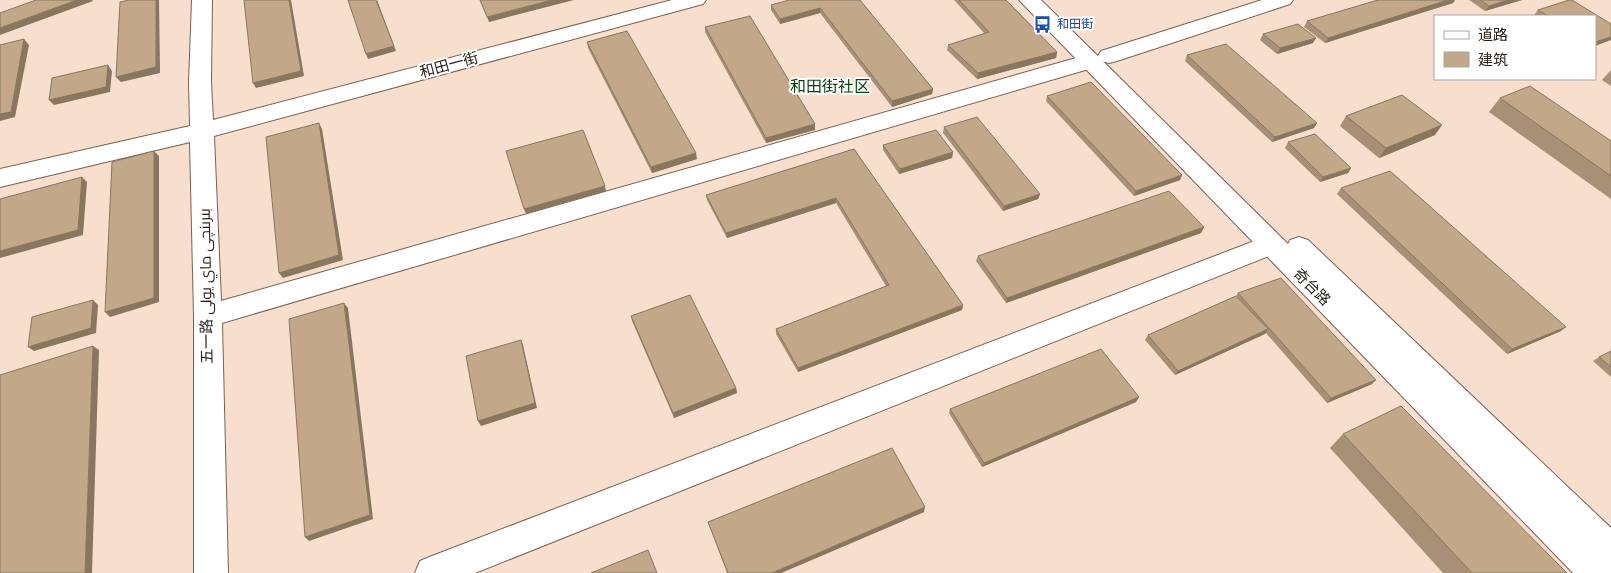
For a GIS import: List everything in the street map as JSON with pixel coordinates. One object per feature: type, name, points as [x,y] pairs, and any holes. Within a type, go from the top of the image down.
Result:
[{"type":"street","name":"五一路 بىرىنچى ماي يولى","points":[[202,0],[200,82],[208,316],[210,573]]},
{"type":"street","name":"和田一街","points":[[0,178],[202,131],[696,0]]},
{"type":"street","name":"奇台路","points":[[1029,0],[1100,59],[1284,233],[1611,551]]},
{"type":"street","name":"奇台路","points":[[1052,0],[1100,59],[1270,245],[1597,573]]},
{"type":"street","points":[[208,316],[1100,59],[1283,0]]},
{"type":"street","points":[[432,573],[1270,245]]},
{"type":"building","points":[[36,0],[77,0],[0,28],[0,13]]},
{"type":"building","points":[[156,0],[156,67],[116,77],[120,2]]},
{"type":"building","points":[[244,0],[289,0],[301,71],[253,83]]},
{"type":"building","points":[[348,0],[376,0],[394,46],[366,54]]},
{"type":"building","points":[[480,0],[552,0],[487,17]]},
{"type":"building","points":[[789,0],[860,0],[933,89],[892,101],[820,8],[780,19],[771,5]]},
{"type":"building","points":[[959,0],[1006,0],[1057,52],[978,73],[948,45],[989,32]]},
{"type":"building","points":[[1378,0],[1448,0],[1328,38],[1307,21]]},
{"type":"building","points":[[1480,0],[1508,0],[1489,6]]},
{"type":"building","points":[[1572,0],[1611,24],[1611,37],[1596,42],[1596,15],[1546,15],[1538,10]]},
{"type":"building","points":[[750,16],[815,124],[766,138],[705,27]]},
{"type":"building","points":[[1298,24],[1316,38],[1280,48],[1263,34]]},
{"type":"building","points":[[627,31],[696,153],[651,167],[587,42]]},
{"type":"building","points":[[24,39],[11,112],[0,114],[0,45]]},
{"type":"building","points":[[1226,44],[1317,123],[1275,137],[1187,55]]},
{"type":"building","points":[[108,65],[106,87],[49,100],[52,78]]},
{"type":"building","points":[[1091,82],[1182,175],[1136,191],[1047,96]]},
{"type":"building","points":[[1530,86],[1611,141],[1611,176],[1500,98]]},
{"type":"building","points":[[1402,95],[1442,125],[1386,148],[1346,116]]},
{"type":"building","points":[[977,117],[1040,194],[1004,206],[944,127]]},
{"type":"building","points":[[319,123],[339,255],[279,273],[266,137]]},
{"type":"building","points":[[583,130],[605,186],[524,209],[506,151]]},
{"type":"building","points":[[936,130],[953,152],[900,169],[883,145]]},
{"type":"building","points":[[1315,134],[1351,168],[1323,177],[1288,142]]},
{"type":"building","points":[[854,149],[963,305],[798,368],[776,329],[889,285],[836,198],[726,233],[706,195]]},
{"type":"building","points":[[154,151],[154,298],[105,312],[112,162]]},
{"type":"building","points":[[1390,171],[1566,327],[1512,349],[1341,188]]},
{"type":"building","points":[[82,177],[78,230],[0,251],[0,199]]},
{"type":"building","points":[[1169,191],[1204,227],[1007,298],[978,256]]},
{"type":"building","points":[[1281,278],[1376,380],[1331,398],[1238,293]]},
{"type":"building","points":[[690,295],[736,388],[673,413],[631,316]]},
{"type":"building","points":[[1236,296],[1268,329],[1178,371],[1148,335]]},
{"type":"building","points":[[93,300],[91,328],[28,347],[32,317]]},
{"type":"building","points":[[344,303],[370,515],[305,537],[289,319]]},
{"type":"building","points":[[521,340],[535,403],[478,421],[466,356]]},
{"type":"building","points":[[93,346],[85,573],[0,573],[0,375]]},
{"type":"building","points":[[1101,349],[1139,397],[984,463],[950,409]]},
{"type":"building","points":[[1611,351],[1611,367],[1599,357]]},
{"type":"building","points":[[1401,406],[1567,573],[1472,573],[1343,434]]},
{"type":"building","points":[[892,448],[925,507],[772,573],[728,573],[708,522]]},
{"type":"building","points":[[648,550],[657,573],[591,573]]},
{"type":"place","name":"和田街","points":[[1043,24]]},
{"type":"district","name":"和田街社区","points":[[830,86]]}]
